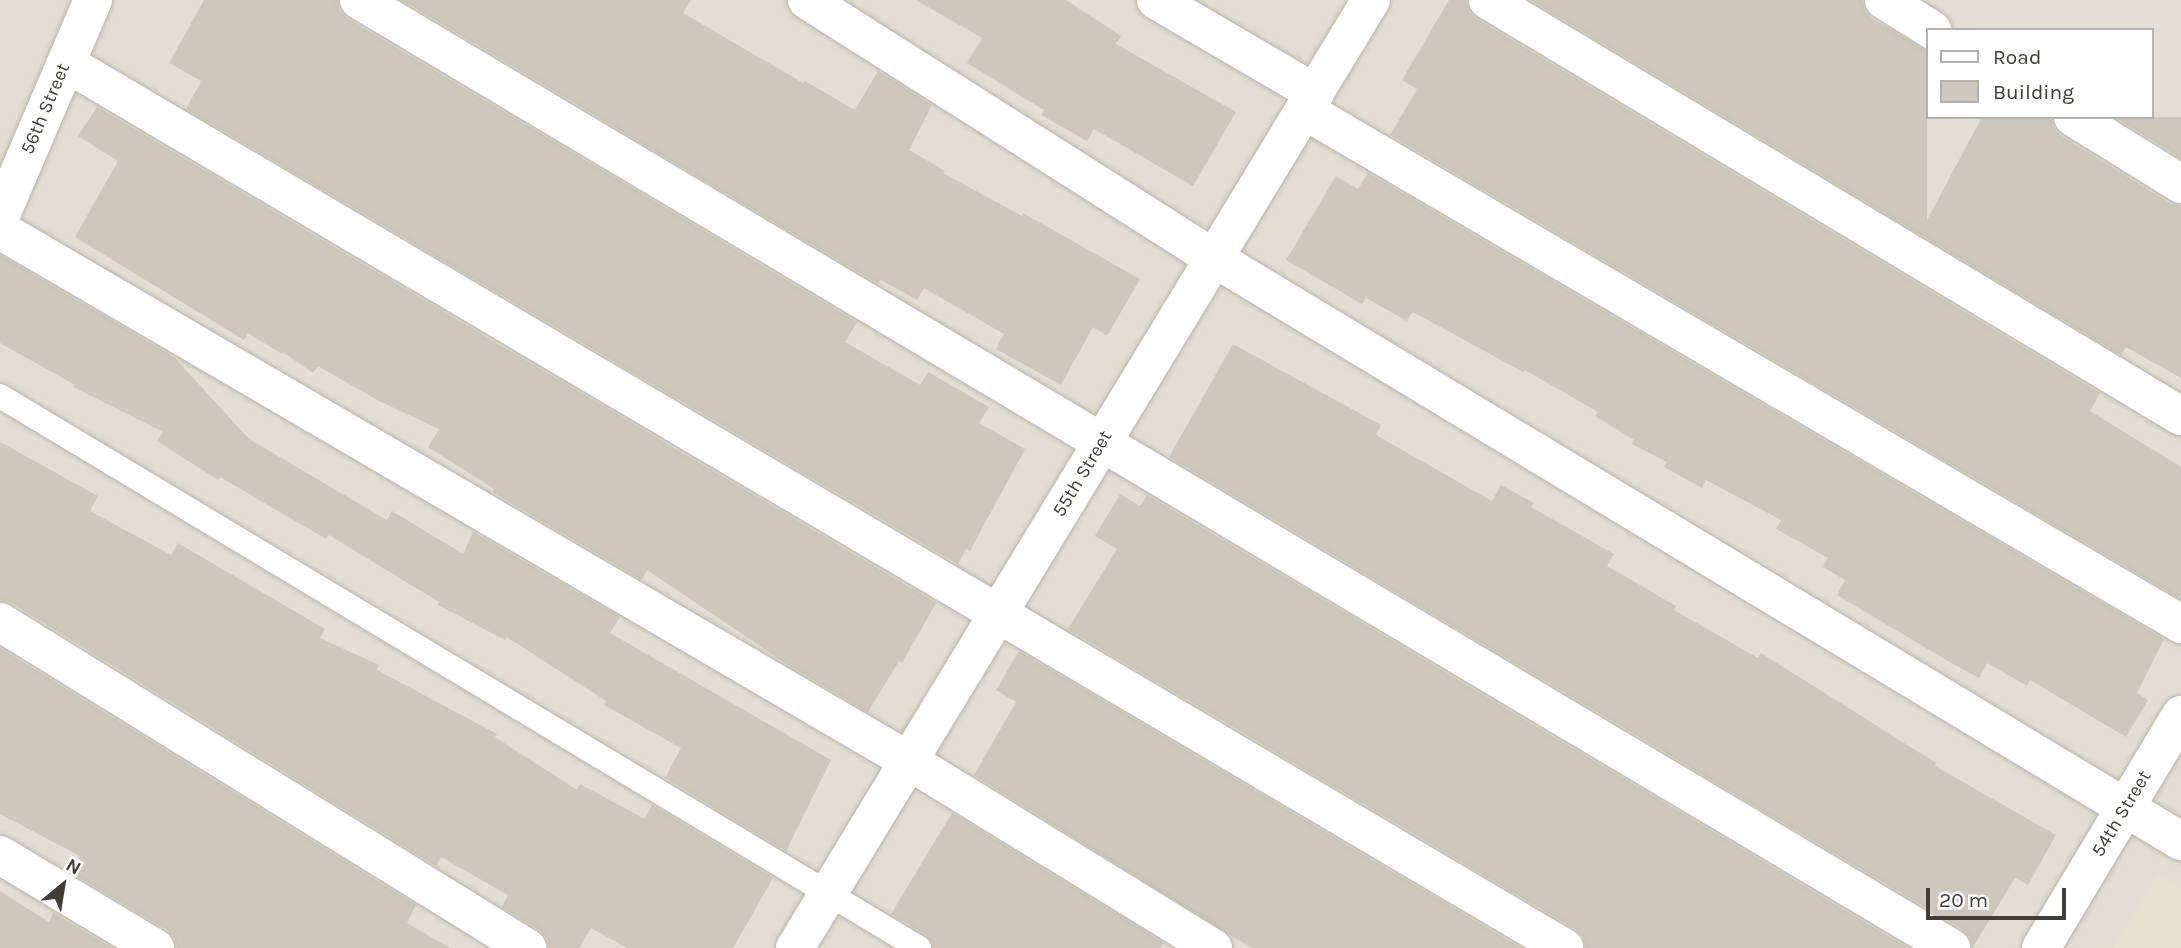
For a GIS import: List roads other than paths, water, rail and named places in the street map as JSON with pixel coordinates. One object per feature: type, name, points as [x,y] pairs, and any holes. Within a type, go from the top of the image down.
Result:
[{"type":"street","name":"56th Street","points":[[0,217],[93,0]]},
{"type":"street","points":[[359,0],[1951,948]]},
{"type":"street","points":[[807,0],[1214,258],[2181,841]]},
{"type":"street","points":[[1156,0],[1315,93],[1304,110],[2181,624]]},
{"type":"street","name":"55th Street","points":[[795,948],[1371,0]]},
{"type":"street","points":[[1488,0],[2181,416]]},
{"type":"street","points":[[1884,0],[1929,28]]},
{"type":"street","points":[[66,63],[1564,948]]},
{"type":"street","points":[[2076,119],[2181,184]]},
{"type":"street","points":[[0,230],[909,761],[1213,948]]},
{"type":"street","points":[[0,622],[527,948]]},
{"type":"street","name":"54th Street","points":[[2041,948],[2181,715]]},
{"type":"street","points":[[0,855],[155,948]]},
{"type":"lane","points":[[0,396],[919,948]]}]
